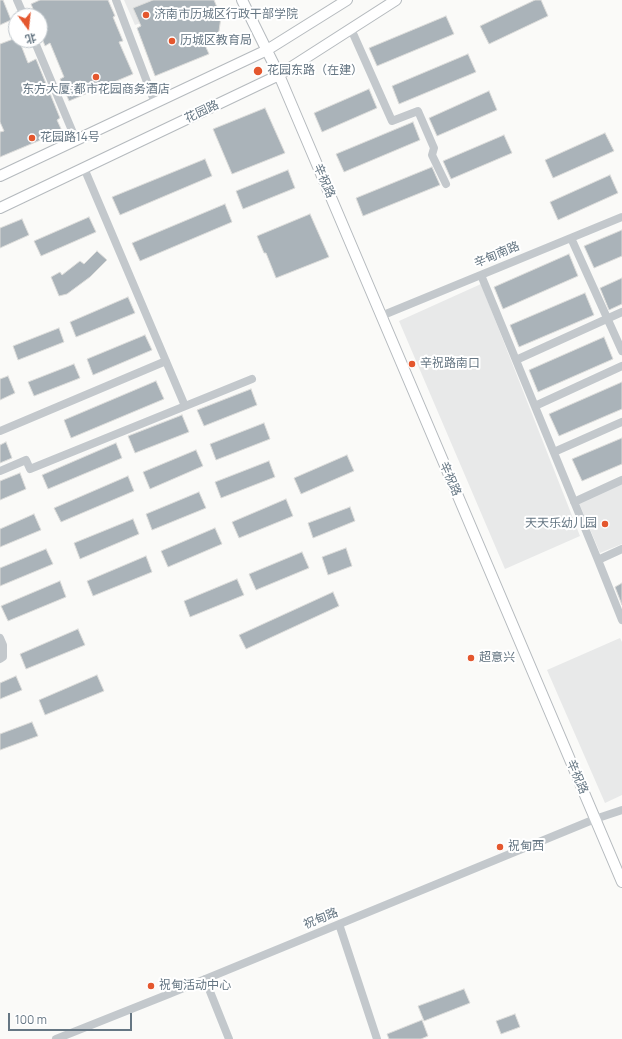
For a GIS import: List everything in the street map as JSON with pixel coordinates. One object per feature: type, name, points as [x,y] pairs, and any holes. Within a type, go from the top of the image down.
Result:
[{"type":"main road","name":"辛祝路","points":[[242,0],[279,75],[622,882]]},
{"type":"main road","points":[[0,176],[267,50],[347,0]]},
{"type":"main road","name":"花园路","points":[[0,208],[279,75],[396,0]]},
{"type":"street","points":[[116,0],[155,103]]},
{"type":"street","points":[[351,29],[392,121],[418,111],[434,148],[432,155],[446,184]]},
{"type":"street","points":[[37,48],[76,140]]},
{"type":"street","points":[[84,168],[185,406]]},
{"type":"street","name":"辛甸南路","points":[[381,316],[622,217]]},
{"type":"street","points":[[571,238],[622,351]]},
{"type":"street","points":[[481,275],[622,620]]},
{"type":"street","points":[[516,360],[622,312]]},
{"type":"street","points":[[0,431],[166,361]]},
{"type":"street","points":[[535,406],[622,366]]},
{"type":"street","points":[[0,471],[26,460],[30,469],[252,378]]},
{"type":"street","points":[[554,452],[622,422]]},
{"type":"street","points":[[574,502],[622,480]]},
{"type":"street","points":[[598,560],[622,549]]},
{"type":"street","points":[[0,638],[3,645],[3,657],[0,659]]},
{"type":"street","name":"祝甸路","points":[[56,1039],[594,819],[622,810]]},
{"type":"street","points":[[339,924],[377,1039]]},
{"type":"street","points":[[205,979],[229,1039]]},
{"type":"street","points":[[78,1030],[81,1039]]},
{"type":"shaded area","name":"济南市历城区行政干部学院","points":[[124,0],[185,0],[187,6],[135,25]]},
{"type":"shaded area","points":[[481,284],[580,536],[505,569],[399,321]]},
{"type":"shaded area","name":"天天乐幼儿园","points":[[622,484],[622,544],[600,553],[579,503]]},
{"type":"shaded area","points":[[620,638],[622,642],[622,795],[605,803],[547,670]]},
{"type":"building","points":[[0,0],[3,0],[8,12],[8,21],[0,25]]},
{"type":"building","points":[[40,0],[108,0],[123,41],[119,42],[133,74],[69,101],[60,79],[64,77],[50,43],[48,44],[48,8],[33,8],[31,4]]},
{"type":"building","name":"历城区教育局","points":[[153,0],[214,0],[221,17],[219,31],[205,45],[209,54],[155,76],[137,28],[141,26],[133,8]]},
{"type":"building","points":[[535,0],[541,0],[548,16],[489,44],[480,26]]},
{"type":"building","points":[[446,16],[454,34],[377,66],[369,48]]},
{"type":"building","points":[[8,41],[8,48],[22,48],[28,63],[36,59],[60,118],[57,120],[62,131],[0,157],[0,132],[4,131],[0,122],[0,44]]},
{"type":"building","points":[[468,54],[476,72],[399,104],[392,86]]},
{"type":"building","points":[[369,89],[377,108],[322,132],[314,113]]},
{"type":"building","points":[[489,91],[497,110],[437,136],[429,118]]},
{"type":"building","points":[[265,108],[285,153],[232,174],[213,129]]},
{"type":"building","points":[[413,122],[420,140],[344,172],[336,154]]},
{"type":"building","points":[[605,133],[614,151],[553,178],[545,160]]},
{"type":"building","points":[[504,135],[512,153],[451,179],[443,161]]},
{"type":"building","points":[[205,159],[212,176],[120,215],[112,197]]},
{"type":"building","points":[[432,167],[440,185],[363,216],[356,198]]},
{"type":"building","points":[[288,170],[295,188],[243,209],[236,191]]},
{"type":"building","points":[[610,175],[618,193],[558,220],[550,202]]},
{"type":"building","points":[[225,204],[232,222],[140,261],[132,243]]},
{"type":"building","points":[[310,214],[329,257],[276,278],[257,236]]},
{"type":"building","points":[[89,217],[96,232],[41,256],[34,241]]},
{"type":"building","points":[[22,219],[29,235],[0,248],[0,228]]},
{"type":"building","points":[[622,230],[622,256],[594,268],[584,246]]},
{"type":"building","points":[[97,251],[107,260],[90,277],[67,294],[59,296],[51,277],[60,272],[62,275],[80,261],[84,264]]},
{"type":"building","points":[[569,254],[578,276],[503,309],[494,287]]},
{"type":"building","points":[[622,278],[622,304],[609,310],[600,288]]},
{"type":"building","points":[[585,293],[594,315],[519,347],[510,325]]},
{"type":"building","points":[[128,297],[135,313],[76,337],[70,322]]},
{"type":"building","points":[[59,328],[64,342],[18,360],[13,346]]},
{"type":"building","points":[[145,335],[152,350],[93,375],[87,359]]},
{"type":"building","points":[[604,337],[613,359],[538,392],[529,370]]},
{"type":"building","points":[[74,364],[80,378],[34,396],[28,382]]},
{"type":"building","points":[[8,376],[15,393],[0,400],[0,379]]},
{"type":"building","points":[[156,381],[164,399],[71,438],[64,420]]},
{"type":"building","points":[[622,382],[622,409],[559,436],[549,414]]},
{"type":"building","points":[[251,389],[257,405],[204,426],[197,410]]},
{"type":"building","points":[[182,415],[189,432],[135,453],[128,436]]},
{"type":"building","points":[[264,423],[270,439],[216,460],[210,444]]},
{"type":"building","points":[[622,438],[622,464],[582,481],[572,459]]},
{"type":"building","points":[[6,442],[12,458],[0,463],[0,445]]},
{"type":"building","points":[[116,443],[122,458],[48,489],[42,475]]},
{"type":"building","points":[[196,450],[203,466],[150,489],[143,472]]},
{"type":"building","points":[[347,455],[354,471],[301,494],[294,478]]},
{"type":"building","points":[[269,461],[275,477],[221,498],[215,482]]},
{"type":"building","points":[[20,473],[26,489],[0,500],[0,481]]},
{"type":"building","points":[[128,476],[134,491],[61,522],[54,508]]},
{"type":"building","points":[[199,492],[206,508],[152,530],[146,514]]},
{"type":"building","points":[[286,499],[293,516],[239,538],[232,522]]},
{"type":"building","points":[[350,507],[355,521],[313,538],[308,523]]},
{"type":"building","points":[[34,514],[41,530],[0,547],[0,529]]},
{"type":"building","points":[[133,519],[139,534],[80,559],[74,543]]},
{"type":"building","points":[[215,528],[222,544],[168,567],[161,551]]},
{"type":"building","points":[[346,548],[352,566],[328,575],[322,557]]},
{"type":"building","points":[[46,549],[53,564],[0,586],[0,568]]},
{"type":"building","points":[[302,552],[309,568],[256,590],[249,574]]},
{"type":"building","points":[[146,556],[152,572],[93,596],[87,581]]},
{"type":"building","points":[[237,579],[244,595],[190,617],[184,601]]},
{"type":"building","points":[[60,581],[66,597],[8,621],[1,606]]},
{"type":"building","points":[[622,583],[622,605],[615,587]]},
{"type":"building","points":[[333,592],[339,606],[246,649],[239,635]]},
{"type":"building","points":[[78,629],[85,645],[26,669],[20,654]]},
{"type":"building","points":[[97,675],[104,691],[45,715],[39,700]]},
{"type":"building","points":[[16,676],[22,690],[0,699],[0,683]]},
{"type":"building","points":[[32,722],[38,736],[0,750],[0,734]]},
{"type":"building","points":[[464,989],[470,1003],[424,1021],[418,1006]]},
{"type":"building","points":[[515,1014],[520,1027],[501,1034],[496,1021]]},
{"type":"building","points":[[422,1020],[428,1036],[421,1039],[389,1039],[387,1034]]},
{"type":"place","name":"济南市历城区行政干部学院","points":[[146,15]]},
{"type":"place","name":"历城区教育局","points":[[172,41]]},
{"type":"place","name":"花园东路（在建）","points":[[258,71]]},
{"type":"place","name":"东方大厦;都市花园商务酒店","points":[[96,77]]},
{"type":"place","name":"花园路14号","points":[[32,138]]},
{"type":"place","name":"辛祝路南口","points":[[412,364]]},
{"type":"place","name":"天天乐幼儿园","points":[[605,524]]},
{"type":"place","name":"超意兴","points":[[471,658]]},
{"type":"place","name":"祝甸西","points":[[500,847]]},
{"type":"place","name":"祝甸活动中心","points":[[151,986]]}]
